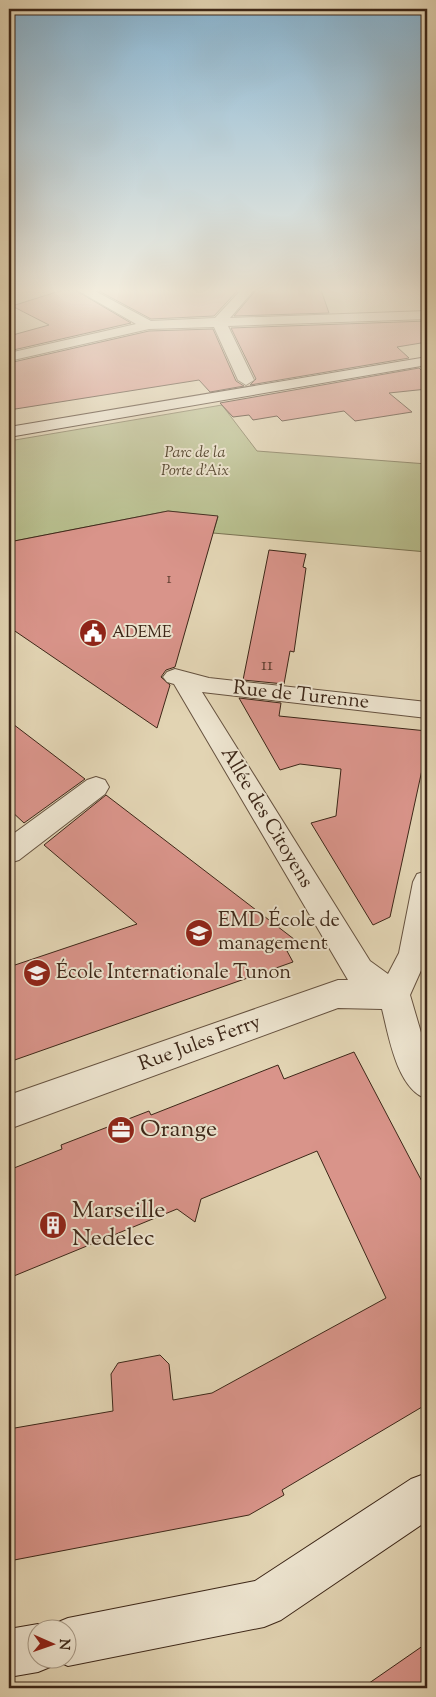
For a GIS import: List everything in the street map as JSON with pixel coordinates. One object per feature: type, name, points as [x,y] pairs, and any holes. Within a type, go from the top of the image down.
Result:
[{"type":"street","points":[[241,369],[246,380]]},
{"type":"street","points":[[9,419],[311,369]]},
{"type":"street","points":[[9,432],[379,369]]},
{"type":"street","name":"Rue de Turenne","points":[[179,678],[209,686],[427,710]]},
{"type":"street","name":"Allée des Citoyens","points":[[179,678],[358,972],[394,995]]},
{"type":"street","points":[[9,852],[96,787]]},
{"type":"street","points":[[427,882],[414,953],[394,995],[410,1055],[427,1083]]},
{"type":"street","name":"Rue Jules Ferry","points":[[9,1112],[338,994],[394,995]]},
{"type":"street","points":[[78,1640],[264,1603],[427,1495]]},
{"type":"street","points":[[9,1653],[28,1650]]},
{"type":"green space","name":"Parc de la Porte d'Aix","points":[[222,405],[257,451],[427,464],[427,552],[213,533],[218,517],[168,511],[9,542],[9,441]]},
{"type":"building","points":[[9,369],[231,369],[236,381],[244,386],[210,392],[199,380],[9,410]]},
{"type":"building","points":[[251,369],[343,369],[250,385],[256,379]]},
{"type":"building","points":[[412,369],[420,369],[427,376],[427,389],[389,393],[412,412],[355,421],[344,411],[282,421],[277,416],[253,420],[249,415],[233,417],[220,403]]},
{"type":"building","points":[[168,511],[218,516],[175,667],[166,670],[161,677],[170,685],[157,728],[9,627],[9,542]]},
{"type":"building","points":[[269,550],[306,554],[303,567],[306,568],[294,652],[290,651],[284,684],[243,680]]},
{"type":"building","points":[[239,698],[281,703],[279,716],[427,731],[427,747],[390,917],[373,925],[311,823],[336,816],[341,769],[300,764],[280,770]]},
{"type":"building","points":[[9,721],[85,779],[24,823],[9,809]]},
{"type":"building","name":"EMD École de management","points":[[106,795],[303,946],[287,951],[293,962],[9,1062],[9,967],[137,924],[44,845]]},
{"type":"building","points":[[354,1052],[427,1191],[427,1404],[282,1490],[284,1495],[249,1515],[9,1561],[9,1429],[113,1411],[111,1374],[118,1363],[160,1355],[169,1364],[173,1400],[212,1393],[386,1298],[317,1151],[201,1199],[195,1222],[177,1209],[9,1278],[9,1170],[62,1149],[61,1145],[149,1111],[151,1115],[278,1065],[284,1079]]},
{"type":"building","points":[[427,1643],[427,1688],[362,1688]]},
{"type":"place","name":"ADEME","points":[[93,633]]},
{"type":"place","name":"EMD École de management","points":[[199,933]]},
{"type":"place","name":"École Internationale Tunon","points":[[37,973]]},
{"type":"place","name":"Orange","points":[[121,1130]]},
{"type":"place","name":"Marseille Nedelec","points":[[53,1225]]}]
